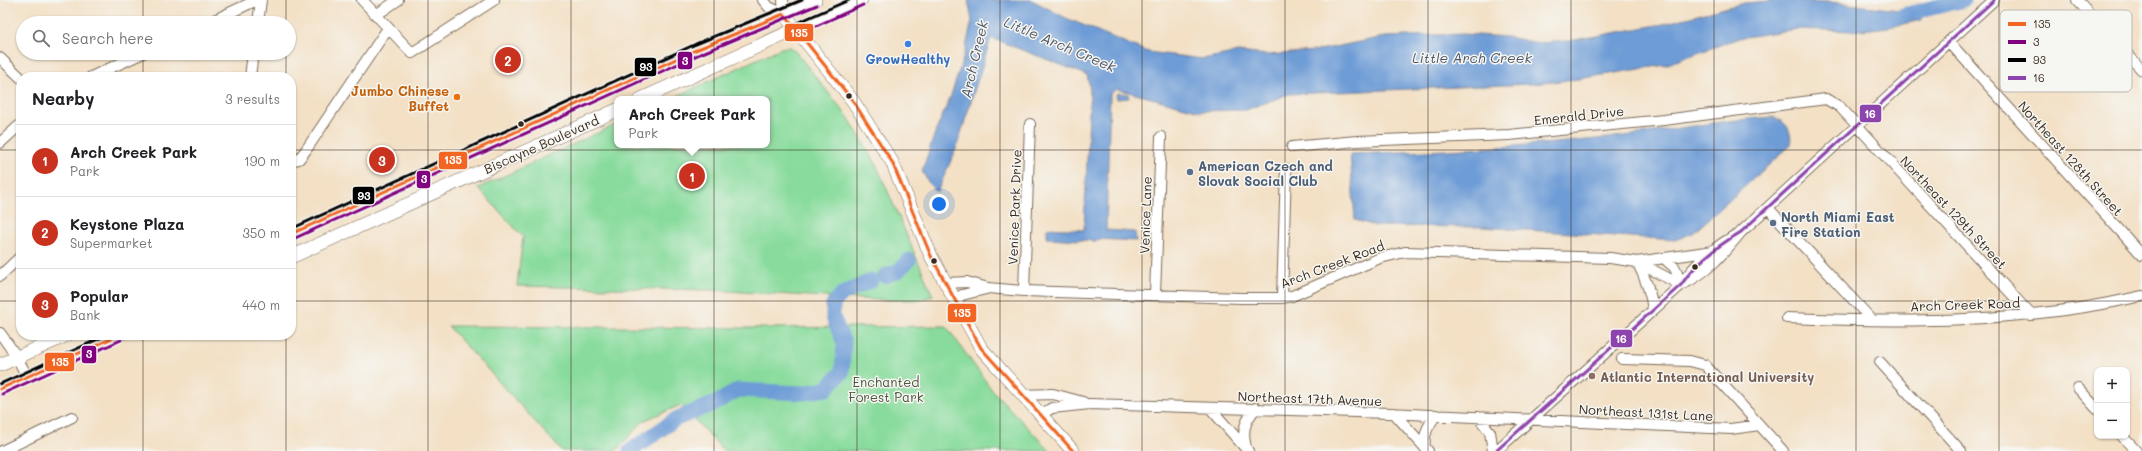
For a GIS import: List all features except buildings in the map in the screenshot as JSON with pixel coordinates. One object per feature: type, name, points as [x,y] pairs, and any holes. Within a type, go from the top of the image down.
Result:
[{"type":"main road","name":"Biscayne Boulevard","points":[[296,232],[698,49],[815,0]]},
{"type":"main road","points":[[648,96],[861,0]]},
{"type":"main road","points":[[784,14],[853,101],[892,162],[931,256],[978,344]]},
{"type":"main road","points":[[595,96],[604,115]]},
{"type":"main road","name":"Biscayne Boulevard","points":[[296,255],[614,111]]},
{"type":"main road","points":[[420,176],[429,194]]},
{"type":"main road","points":[[931,256],[930,262],[939,288],[951,313],[961,328],[978,344],[1073,451]]},
{"type":"main road","points":[[0,365],[56,340]]},
{"type":"main road","points":[[0,389],[108,340]]},
{"type":"street","points":[[223,16],[257,0]]},
{"type":"street","points":[[259,16],[262,0]]},
{"type":"street","points":[[362,0],[412,53],[494,0]]},
{"type":"street","points":[[376,15],[398,0]]},
{"type":"street","points":[[763,0],[769,7],[784,14],[783,0]]},
{"type":"street","points":[[2077,0],[2086,10]]},
{"type":"street","points":[[1496,451],[1653,310],[1681,284],[1689,272],[1713,251],[1741,232],[1768,208],[1950,42],[1991,1]]},
{"type":"street","points":[[296,159],[299,159],[303,155],[388,28]]},
{"type":"street","name":"Northeast 128th Street","points":[[1950,42],[2142,255]]},
{"type":"street","points":[[0,58],[16,73]]},
{"type":"street","points":[[2132,59],[2142,70]]},
{"type":"street","points":[[102,72],[128,60]]},
{"type":"street","points":[[251,72],[252,60]]},
{"type":"street","name":"Emerald Drive","points":[[1292,147],[1357,141],[1510,135],[1664,120],[1816,99],[1826,99],[1833,102],[1858,126]]},
{"type":"street","name":"Venice Park Drive","points":[[1024,291],[1030,124]]},
{"type":"street","name":"Northeast 129th Street","points":[[1858,126],[2031,315]]},
{"type":"street","points":[[0,143],[16,129]]},
{"type":"street","name":"Venice Lane","points":[[1155,294],[1161,137]]},
{"type":"street","points":[[1282,298],[1286,169]]},
{"type":"street","points":[[1768,208],[1870,319]]},
{"type":"street","points":[[1681,284],[1695,279],[1726,251],[1741,232]]},
{"type":"street","name":"Arch Creek Road","points":[[1637,262],[1647,259],[1665,259],[1713,251]]},
{"type":"street","name":"Arch Creek Road","points":[[946,283],[966,282],[988,288],[1024,291],[1282,298],[1292,296],[1380,258],[1405,252],[1610,258],[1637,262],[1681,284]]},
{"type":"street","points":[[1665,259],[1675,268],[1681,284]]},
{"type":"street","points":[[0,276],[16,261]]},
{"type":"street","points":[[1637,262],[1643,273],[1652,298],[1653,310]]},
{"type":"street","name":"Arch Creek Road","points":[[955,300],[962,295],[988,288]]},
{"type":"street","name":"Arch Creek Road","points":[[1787,318],[1980,319],[2031,315],[2097,306],[2142,296]]},
{"type":"street","points":[[0,333],[17,357],[27,377]]},
{"type":"street","points":[[1622,359],[1690,361],[1705,365],[1783,451]]},
{"type":"street","points":[[1880,362],[1961,451]]},
{"type":"street","points":[[2078,388],[2094,406]]},
{"type":"street","name":"Northeast 17th Avenue","points":[[1022,395],[1053,394],[1089,404]]},
{"type":"street","name":"Northeast 17th Avenue","points":[[1040,415],[1052,408],[1089,404],[1256,408],[1531,420]]},
{"type":"street","points":[[1210,408],[1247,450]]},
{"type":"street","points":[[1247,450],[1243,429],[1247,419],[1256,408]]},
{"type":"street","points":[[1394,413],[1426,449]]},
{"type":"street","points":[[1426,449],[1424,439],[1427,429],[1436,415]]},
{"type":"street","points":[[1,450],[72,417]]},
{"type":"street","points":[[1478,417],[1490,432],[1493,451]]},
{"type":"street","name":"Northeast 131st Lane","points":[[1531,420],[1731,429],[1759,426]]},
{"type":"street","points":[[2125,439],[2136,451]]},
{"type":"green space","points":[[789,47],[795,51],[848,117],[876,164],[933,296],[918,300],[878,300],[708,290],[517,286],[523,237],[478,188],[614,125],[614,148],[770,148],[770,96],[677,96],[781,48]]},
{"type":"green space","name":"Enchanted Forest Park","points":[[448,326],[768,328],[946,326],[992,390],[1050,451],[724,451],[681,405],[643,421],[616,451],[562,451]]},
{"type":"water","points":[[968,0],[1032,0],[1066,18],[1148,52],[1203,59],[1238,52],[1268,55],[1314,51],[1384,37],[1463,34],[1507,37],[1539,43],[1569,41],[1663,24],[1744,3],[1781,0],[1831,2],[1899,10],[1922,8],[1922,20],[1889,27],[1851,31],[1797,29],[1739,38],[1665,65],[1578,79],[1532,84],[1289,94],[1246,110],[1200,111],[1117,89],[1110,94],[1106,230],[1135,232],[1136,241],[1098,239],[1096,241],[1047,238],[1047,228],[1084,230],[1090,90],[1087,75],[991,38],[956,149],[937,192],[930,185],[922,171],[935,133],[952,93],[964,55],[972,21]]},
{"type":"water","points":[[1118,93],[1128,94],[1129,98],[1117,99],[1116,95]]},
{"type":"water","points":[[1773,117],[1788,127],[1791,145],[1693,233],[1675,240],[1482,227],[1376,226],[1355,220],[1350,154],[1414,152],[1543,144]]},
{"type":"waterway","name":"Little Arch Creek","points":[[1903,15],[1964,0]]},
{"type":"waterway","name":"Arch Creek","points":[[885,276],[898,271],[909,260]]},
{"type":"waterway","name":"Arch Creek","points":[[630,451],[676,419],[716,403],[738,390],[802,393],[826,389],[842,372],[844,343],[833,317],[833,304],[842,294],[871,281]]},
{"type":"transit line","name":"93","points":[[296,227],[696,44],[802,0]]},
{"type":"transit line","name":"93","points":[[790,26],[849,0]]},
{"type":"transit line","name":"16","points":[[1496,451],[1681,285],[1700,262],[1741,232],[1994,0]]},
{"type":"transit line","name":"3","points":[[296,238],[700,54],[817,5]]},
{"type":"transit line","name":"3","points":[[794,36],[863,5]]},
{"type":"transit line","name":"135","points":[[296,232],[698,49],[784,14],[853,101],[892,162],[931,256],[981,348],[1073,451]]},
{"type":"transit line","name":"93","points":[[0,384],[96,340]]},
{"type":"transit line","name":"135","points":[[0,389],[108,340]]},
{"type":"transit line","name":"3","points":[[2,394],[121,340]]},
{"type":"place","name":"GrowHealthy","points":[[908,44]]},
{"type":"place","name":"Keystone Plaza","points":[[508,60]]},
{"type":"place","name":"Jumbo Chinese Buffet","points":[[457,97]]},
{"type":"place","name":"Popular","points":[[382,160]]},
{"type":"place","name":"American Czech and Slovak Social Club","points":[[1190,172]]},
{"type":"place","name":"Arch Creek Park","points":[[692,176]]},
{"type":"place","name":"North Miami East Fire Station","points":[[1773,223]]},
{"type":"place","name":"Atlantic International University","points":[[1592,376]]}]
